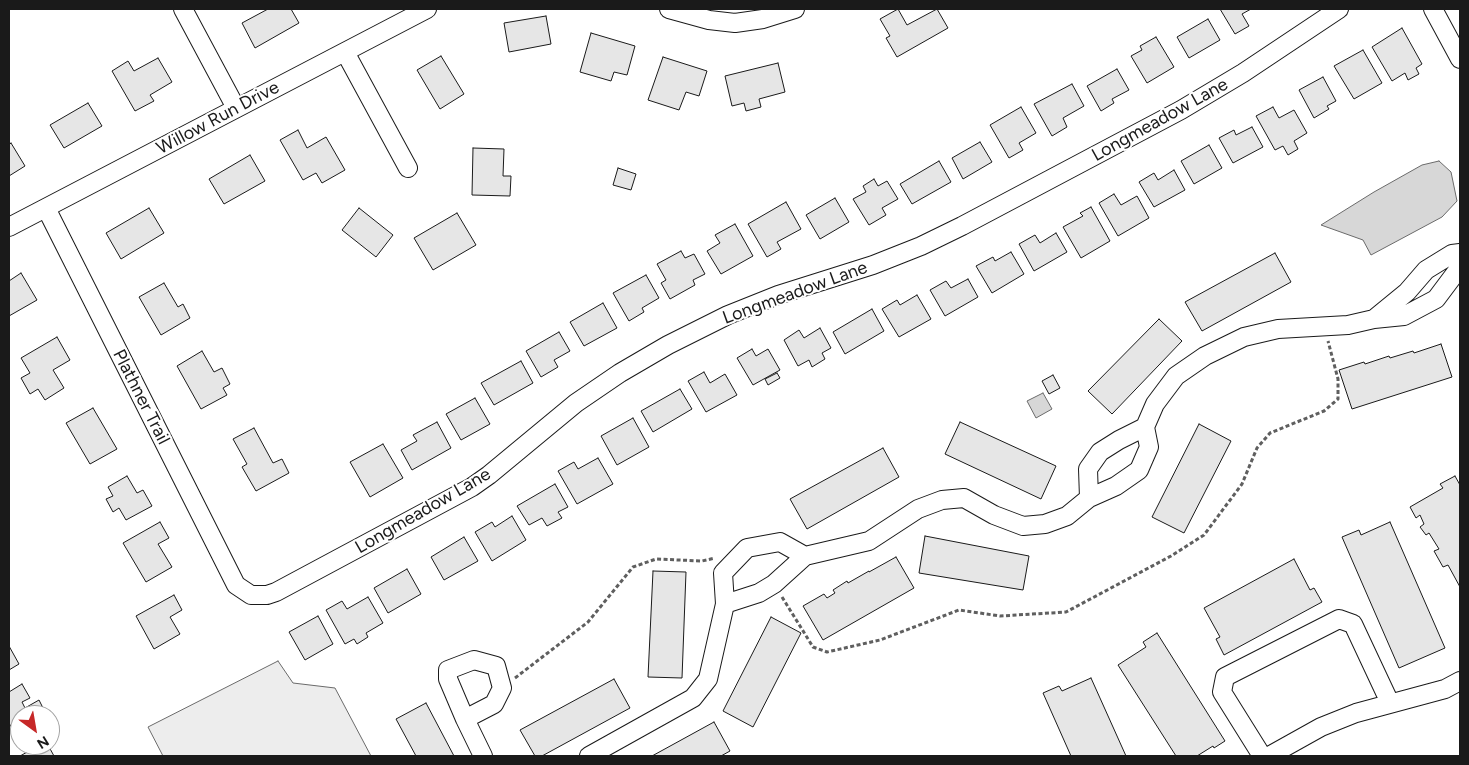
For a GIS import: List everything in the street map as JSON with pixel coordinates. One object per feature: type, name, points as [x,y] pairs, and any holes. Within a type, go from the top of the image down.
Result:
[{"type":"street","points":[[183,9],[236,108]]},
{"type":"street","name":"Willow Run Drive","points":[[9,228],[427,9]]},
{"type":"street","points":[[669,9],[710,20],[735,23],[763,20],[795,9]]},
{"type":"street","name":"Longmeadow Lane","points":[[236,585],[246,593],[257,596],[276,592],[472,487],[576,403],[620,373],[668,345],[717,320],[753,305],[778,295],[874,265],[921,246],[962,226],[1181,110],[1243,73],[1340,9]]},
{"type":"street","points":[[1433,9],[1460,59]]},
{"type":"street","points":[[345,52],[408,168]]},
{"type":"street","name":"Plathner Trail","points":[[46,208],[236,585]]},
{"type":"street","points":[[1374,319],[1407,292],[1426,270],[1452,254],[1460,253]]},
{"type":"street","points":[[725,604],[759,593],[774,584],[805,556],[869,541],[918,509],[942,500],[964,498],[994,515],[1023,526],[1045,524],[1067,516],[1089,498],[1116,486],[1139,470],[1149,447],[1145,428],[1155,404],[1176,376],[1205,356],[1244,337],[1278,328],[1348,325],[1374,319],[1404,316],[1436,300],[1460,267]]},
{"type":"street","points":[[1089,498],[1088,469],[1100,452],[1119,440],[1145,428]]},
{"type":"street","points":[[589,756],[692,698],[708,679],[725,604],[722,573],[747,548],[780,542],[805,556]]},
{"type":"street","points":[[1262,756],[1222,692],[1225,677],[1339,619],[1353,624],[1390,703]]},
{"type":"street","points":[[465,719],[494,704],[502,688],[496,666],[474,660],[448,670],[448,679],[465,719],[483,756]]},
{"type":"street","points":[[1269,756],[1321,727],[1356,713],[1445,689],[1460,681]]},
{"type":"path","points":[[774,584],[813,647],[827,652],[880,640],[959,610],[1000,616],[1066,612],[1171,556],[1204,535],[1242,484],[1257,448],[1270,433],[1324,411],[1338,398],[1338,379],[1323,326]]},
{"type":"path","points":[[502,688],[588,622],[633,567],[656,559],[702,561],[720,556]]},
{"type":"shaded area","points":[[1439,161],[1451,172],[1457,201],[1442,217],[1371,255],[1363,240],[1321,225],[1422,165]]},
{"type":"shaded area","points":[[1043,393],[1052,409],[1036,418],[1027,401]]},
{"type":"shaded area","points":[[278,661],[293,683],[335,688],[371,756],[163,756],[148,727]]},
{"type":"building","points":[[268,9],[291,9],[299,23],[255,48],[242,23]]},
{"type":"building","points":[[898,9],[907,25],[937,9],[948,28],[897,57],[886,38],[890,36],[880,19]]},
{"type":"building","points":[[1220,9],[1251,9],[1242,14],[1249,26],[1235,34]]},
{"type":"building","points":[[546,16],[551,44],[509,52],[504,23]]},
{"type":"building","points":[[1208,19],[1220,40],[1189,58],[1177,37]]},
{"type":"building","points":[[1402,28],[1422,64],[1416,68],[1419,74],[1408,80],[1405,73],[1392,81],[1372,47]]},
{"type":"building","points":[[591,33],[635,46],[627,75],[614,72],[611,81],[580,72]]},
{"type":"building","points":[[1156,37],[1174,67],[1147,83],[1131,56],[1142,50],[1140,46]]},
{"type":"building","points":[[1363,50],[1382,83],[1354,99],[1334,66]]},
{"type":"building","points":[[441,56],[464,94],[440,109],[417,70]]},
{"type":"building","points":[[663,57],[707,71],[699,96],[686,92],[679,110],[648,100]]},
{"type":"building","points":[[158,58],[172,82],[150,95],[154,101],[135,111],[112,71],[128,61],[134,71]]},
{"type":"building","points":[[778,63],[785,92],[759,99],[761,107],[746,111],[744,103],[732,106],[725,76]]},
{"type":"building","points":[[1117,69],[1129,90],[1112,99],[1114,103],[1101,111],[1087,86]]},
{"type":"building","points":[[1323,77],[1336,101],[1327,106],[1329,109],[1314,118],[1299,90]]},
{"type":"building","points":[[1072,84],[1084,106],[1063,118],[1067,127],[1052,136],[1034,104]]},
{"type":"building","points":[[88,103],[102,126],[64,148],[50,125]]},
{"type":"building","points":[[1021,107],[1036,133],[1019,143],[1023,150],[1009,158],[990,125]]},
{"type":"building","points":[[1273,107],[1279,118],[1294,110],[1307,133],[1294,141],[1298,149],[1288,155],[1283,146],[1275,150],[1256,116]]},
{"type":"building","points":[[1252,127],[1263,147],[1233,163],[1219,138],[1234,130],[1236,135]]},
{"type":"building","points":[[298,130],[307,148],[326,137],[345,170],[322,183],[316,173],[303,180],[280,140]]},
{"type":"building","points":[[980,142],[992,162],[963,179],[952,158]]},
{"type":"building","points":[[11,143],[25,166],[9,176],[9,145]]},
{"type":"building","points":[[1209,145],[1222,168],[1194,184],[1181,161]]},
{"type":"building","points":[[473,148],[504,149],[503,176],[511,176],[510,196],[472,195]]},
{"type":"building","points":[[250,155],[265,181],[224,204],[209,179]]},
{"type":"building","points":[[939,161],[951,182],[912,204],[900,184]]},
{"type":"building","points":[[618,168],[636,174],[631,190],[613,185]]},
{"type":"building","points":[[1174,170],[1185,190],[1154,207],[1139,182],[1154,173],[1158,180]]},
{"type":"building","points":[[874,179],[878,186],[887,181],[898,199],[882,208],[886,215],[869,225],[853,199],[866,192],[863,186]]},
{"type":"building","points":[[1114,194],[1121,205],[1137,196],[1149,218],[1118,236],[1099,203]]},
{"type":"building","points":[[835,198],[849,222],[820,239],[806,215]]},
{"type":"building","points":[[786,202],[801,229],[777,242],[781,249],[767,257],[748,224]]},
{"type":"building","points":[[1091,207],[1110,241],[1081,258],[1063,227],[1083,216],[1080,213]]},
{"type":"building","points":[[149,208],[164,233],[121,259],[106,233]]},
{"type":"building","points":[[359,208],[393,235],[376,257],[342,230]]},
{"type":"building","points":[[457,213],[476,245],[433,270],[414,238]]},
{"type":"building","points":[[735,224],[753,256],[721,274],[707,251],[720,243],[715,235]]},
{"type":"building","points":[[1056,233],[1067,252],[1034,271],[1019,244],[1035,235],[1040,243]]},
{"type":"building","points":[[681,251],[685,258],[694,254],[705,274],[693,280],[695,285],[670,299],[661,283],[666,280],[657,264]]},
{"type":"building","points":[[1011,252],[1024,274],[992,293],[976,266],[993,257],[995,261]]},
{"type":"building","points":[[1275,253],[1291,282],[1202,331],[1185,302]]},
{"type":"building","points":[[21,273],[37,300],[9,316],[9,281]]},
{"type":"building","points":[[646,275],[659,298],[642,308],[644,312],[629,321],[613,293]]},
{"type":"building","points":[[968,279],[978,297],[945,316],[930,290],[946,281],[951,288]]},
{"type":"building","points":[[164,283],[178,307],[183,304],[190,318],[161,335],[139,297]]},
{"type":"building","points":[[917,295],[931,319],[899,337],[882,309],[897,300],[900,305]]},
{"type":"building","points":[[603,303],[617,328],[584,346],[570,322]]},
{"type":"building","points":[[872,309],[884,331],[845,354],[833,332]]},
{"type":"building","points":[[1159,319],[1182,341],[1112,414],[1088,391]]},
{"type":"building","points":[[820,328],[831,348],[822,353],[825,359],[812,367],[809,360],[798,366],[784,340],[799,330],[804,338]]},
{"type":"building","points":[[559,332],[570,351],[554,360],[558,367],[541,377],[526,351]]},
{"type":"building","points":[[57,337],[70,360],[53,370],[64,388],[45,400],[38,389],[30,394],[21,378],[30,373],[21,358]]},
{"type":"building","points":[[1441,344],[1452,377],[1352,409],[1339,370],[1389,356],[1390,358],[1413,351],[1414,353]]},
{"type":"building","points":[[752,349],[756,356],[768,349],[780,370],[753,385],[737,358]]},
{"type":"building","points":[[202,351],[214,372],[222,368],[230,384],[223,388],[227,395],[201,409],[177,366]]},
{"type":"building","points":[[521,361],[533,383],[494,405],[481,383]]},
{"type":"building","points":[[704,372],[710,383],[725,374],[737,395],[706,412],[688,381]]},
{"type":"building","points":[[777,373],[780,378],[768,385],[765,379]]},
{"type":"building","points":[[1053,375],[1060,388],[1049,394],[1042,381]]},
{"type":"building","points":[[680,389],[692,409],[653,432],[641,411]]},
{"type":"building","points":[[475,398],[490,424],[461,440],[446,414]]},
{"type":"building","points":[[93,408],[117,449],[90,464],[66,423]]},
{"type":"building","points":[[633,418],[649,447],[617,465],[601,436]]},
{"type":"building","points":[[437,422],[451,448],[412,470],[401,450],[417,441],[413,435]]},
{"type":"building","points":[[960,422],[1056,466],[1041,499],[945,454]]},
{"type":"building","points":[[1199,424],[1231,441],[1184,533],[1152,517]]},
{"type":"building","points":[[254,428],[273,463],[282,459],[289,473],[256,491],[242,467],[247,464],[233,439]]},
{"type":"building","points":[[383,444],[403,478],[370,497],[350,462]]},
{"type":"building","points":[[883,448],[899,477],[807,529],[790,499]]},
{"type":"building","points":[[598,458],[613,484],[577,504],[558,471],[574,462],[578,469]]},
{"type":"building","points":[[127,476],[137,493],[143,490],[152,506],[126,520],[119,508],[113,512],[106,499],[113,496],[108,487]]},
{"type":"building","points":[[1455,476],[1460,485],[1460,587],[1448,565],[1443,567],[1434,551],[1439,549],[1429,533],[1426,535],[1420,527],[1424,524],[1420,515],[1416,518],[1410,507],[1443,488],[1440,484]]},
{"type":"building","points":[[555,484],[568,507],[558,512],[562,518],[547,526],[542,518],[529,525],[517,506]]},
{"type":"building","points":[[512,516],[526,540],[492,561],[475,532],[492,522],[495,527]]},
{"type":"building","points":[[160,522],[169,538],[158,544],[172,567],[146,582],[123,543]]},
{"type":"building","points":[[1390,522],[1445,648],[1399,668],[1342,537],[1359,530],[1361,535]]},
{"type":"building","points":[[925,536],[1029,556],[1023,590],[919,573]]},
{"type":"building","points":[[464,537],[478,561],[444,580],[431,557]]},
{"type":"building","points":[[896,557],[914,588],[823,640],[803,606],[824,594],[827,598],[835,593],[833,590],[847,581],[848,583]]},
{"type":"building","points":[[1294,559],[1310,590],[1314,588],[1322,602],[1224,655],[1216,639],[1220,637],[1204,608]]},
{"type":"building","points":[[407,569],[421,594],[388,613],[374,588]]},
{"type":"building","points":[[653,571],[686,572],[682,678],[648,677]]},
{"type":"building","points":[[174,595],[182,610],[170,617],[180,634],[154,649],[136,616]]},
{"type":"building","points":[[368,597],[383,623],[366,633],[368,637],[357,644],[354,639],[345,644],[326,610],[342,601],[347,609]]},
{"type":"building","points":[[318,616],[333,644],[305,660],[289,632]]},
{"type":"building","points":[[771,617],[801,633],[753,727],[723,711]]},
{"type":"building","points":[[1157,633],[1225,741],[1197,756],[1176,756],[1118,665],[1146,647],[1143,642]]},
{"type":"building","points":[[9,646],[19,664],[9,670]]},
{"type":"building","points":[[1091,678],[1126,756],[1071,756],[1043,693],[1059,686],[1062,691]]},
{"type":"building","points":[[614,679],[630,708],[542,756],[535,756],[520,730]]},
{"type":"building","points":[[22,684],[30,698],[22,702],[24,705],[10,705],[10,725],[9,723],[9,692]]},
{"type":"building","points":[[39,700],[42,705],[30,705]]},
{"type":"building","points":[[426,703],[454,756],[416,756],[396,719]]},
{"type":"building","points":[[714,722],[730,751],[721,756],[652,756]]},
{"type":"building","points":[[53,755],[54,756],[20,756]]}]
